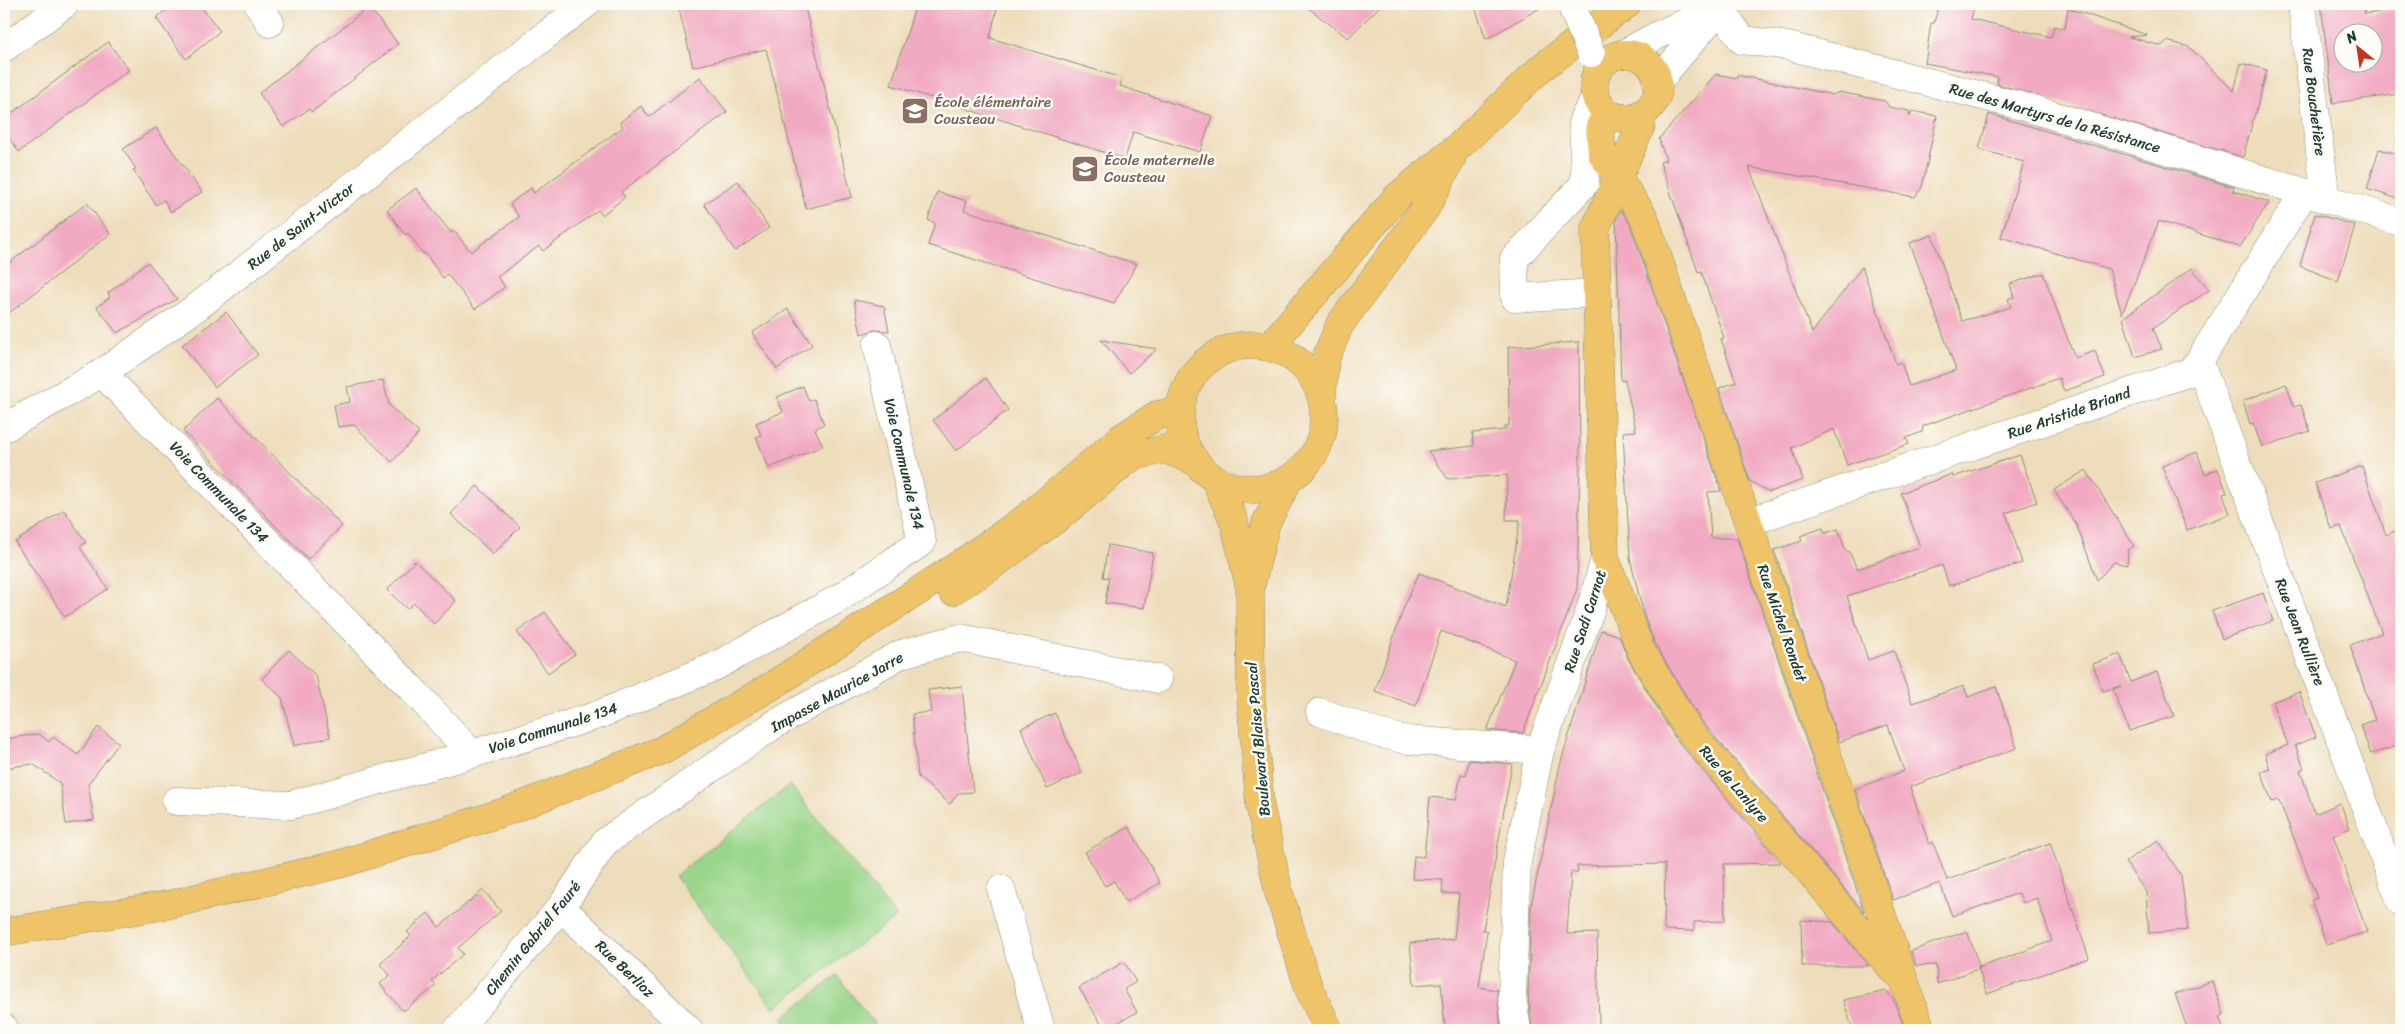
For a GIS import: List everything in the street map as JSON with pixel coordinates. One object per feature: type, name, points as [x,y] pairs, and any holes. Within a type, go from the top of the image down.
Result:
[{"type":"main road","points":[[1269,347],[1398,196],[1458,147],[1541,68],[1627,4]]},
{"type":"main road","points":[[1602,105],[1624,118],[1641,120],[1656,95],[1657,82],[1653,70],[1645,61],[1634,55],[1606,57],[1594,79],[1602,105],[1600,126],[1602,154],[1618,179]]},
{"type":"main road","name":"Rue Sadi Carnot","points":[[1605,558],[1595,229],[1618,179],[1641,120]]},
{"type":"main road","points":[[773,685],[834,665],[978,575],[1059,516],[1131,457],[1165,449],[1233,486],[1252,489],[1272,487],[1289,479],[1307,464],[1320,443],[1324,420],[1322,396],[1325,360],[1340,324],[1425,209],[1458,147]]},
{"type":"main road","name":"Rue Michel Rondet","points":[[1618,179],[1644,217],[1920,1030]]},
{"type":"main road","points":[[1205,470],[1184,437],[1180,411],[1186,387],[1201,367],[1221,352],[1244,345],[1269,347],[1286,353],[1302,364],[1314,379],[1322,396]]},
{"type":"main road","points":[[4,932],[168,905],[340,864],[506,811],[662,750],[773,685],[960,564],[1026,518],[1121,438],[1157,416],[1180,411]]},
{"type":"main road","name":"Boulevard Blaise Pascal","points":[[1205,470],[1234,521],[1250,588],[1251,698],[1260,806],[1279,893],[1309,989],[1329,1030]]},
{"type":"main road","name":"Boulevard Blaise Pascal","points":[[1250,588],[1266,523],[1289,479]]},
{"type":"main road","name":"Rue de Lanlyre","points":[[1605,558],[1641,652],[1687,728],[1904,983]]},
{"type":"street","points":[[4,48],[65,4]]},
{"type":"street","name":"Rue de Saint-Victor","points":[[4,428],[102,372],[197,307],[586,4]]},
{"type":"street","points":[[1571,4],[1606,57],[1724,6]]},
{"type":"street","name":"Rue Bouchetière","points":[[2302,4],[2315,197]]},
{"type":"street","points":[[1657,82],[1724,6]]},
{"type":"street","name":"Rue des Martyrs de la Résistance","points":[[1724,6],[1742,40],[1788,46],[2029,108],[2401,222]]},
{"type":"street","points":[[1596,293],[1515,298],[1514,259],[1585,183],[1583,119],[1602,105]]},
{"type":"street","name":"Rue Aristide Briand","points":[[1748,522],[2190,372],[2199,362],[2315,197]]},
{"type":"street","name":"Voie Communale 134","points":[[102,372],[411,688],[472,754],[598,716],[716,666],[840,597],[922,542],[877,345]]},
{"type":"street","name":"Rue Jean Rullière","points":[[2199,362],[2401,902]]},
{"type":"street","name":"Rue Sadi Carnot","points":[[1517,1030],[1512,996],[1517,862],[1540,750],[1590,610],[1605,558]]},
{"type":"street","name":"Impasse Maurice Jarre","points":[[605,842],[775,724],[901,654],[960,638],[1158,679]]},
{"type":"street","points":[[1320,712],[1378,733],[1407,740],[1540,750]]},
{"type":"street","points":[[176,801],[291,805],[472,754]]},
{"type":"street","name":"Chemin Gabriel Fauré","points":[[457,1030],[561,907],[605,842]]},
{"type":"street","points":[[1001,889],[1040,1030]]},
{"type":"street","name":"Rue Berlioz","points":[[561,907],[689,1030]]},
{"type":"green space","points":[[790,785],[896,917],[774,1008],[675,876]]},
{"type":"green space","points":[[837,976],[879,1030],[792,1030],[782,1018]]},
{"type":"building","points":[[174,4],[199,4],[220,31],[186,59],[156,18]]},
{"type":"building","points":[[678,4],[804,4],[852,197],[806,209],[766,49],[693,67]]},
{"type":"building","points":[[916,4],[998,4],[990,38],[1122,78],[1120,86],[1212,116],[1200,152],[1133,132],[1125,159],[891,85]]},
{"type":"building","points":[[1303,4],[1382,4],[1348,38]]},
{"type":"building","points":[[1474,4],[1547,4],[1486,39]]},
{"type":"building","points":[[1939,4],[1975,4],[1971,19],[2051,37],[2054,26],[2065,29],[2068,8],[2147,35],[2129,37],[2161,46],[2167,41],[2189,47],[2234,91],[2241,63],[2267,70],[2257,113],[2255,113],[2243,157],[1997,84],[1998,77],[1925,63],[1931,23],[1934,23]]},
{"type":"building","points":[[2321,4],[2364,4],[2365,14],[2397,9],[2401,38],[2401,94],[2333,103]]},
{"type":"building","points":[[369,7],[398,44],[312,112],[309,109],[283,127],[259,93]]},
{"type":"building","points":[[108,42],[129,70],[19,152],[4,131],[4,119]]},
{"type":"building","points":[[1716,74],[1737,78],[1737,75],[1833,95],[1839,92],[1885,101],[1889,107],[1909,111],[1910,117],[1912,111],[1937,116],[1922,187],[1915,197],[1749,167],[1812,333],[1862,267],[1896,364],[1901,362],[1909,386],[1956,370],[1910,243],[1932,235],[1962,321],[2011,307],[2008,299],[2014,297],[2010,284],[2043,273],[2075,358],[2095,351],[2105,377],[2064,391],[2059,378],[1923,426],[1922,432],[1906,438],[1909,444],[1847,465],[1834,429],[1792,448],[1803,480],[1769,492],[1750,481],[1719,388],[1736,382],[1721,339],[1724,338],[1701,271],[1698,272],[1660,162],[1666,160],[1659,139]]},
{"type":"building","points":[[700,77],[727,112],[621,192],[625,197],[602,215],[598,210],[543,251],[539,246],[497,277],[505,287],[475,309],[447,274],[443,278],[408,233],[405,235],[387,210],[416,188],[451,233],[454,231],[471,252],[519,217],[510,204],[520,196],[531,188],[534,193],[623,127],[620,122],[641,106],[649,117]]},
{"type":"building","points":[[1989,114],[2234,187],[2233,191],[2269,202],[2240,247],[2159,221],[2122,314],[2109,269],[2001,237],[2024,162],[1979,149]]},
{"type":"building","points":[[156,128],[202,192],[171,212],[164,200],[156,205],[133,170],[136,169],[123,149]]},
{"type":"building","points":[[2379,149],[2401,155],[2401,200],[2367,189]]},
{"type":"building","points":[[738,181],[769,228],[735,251],[704,204]]},
{"type":"building","points":[[937,192],[967,201],[964,210],[1137,264],[1114,303],[928,245],[935,223],[928,220]]},
{"type":"building","points":[[87,203],[110,234],[4,317],[4,267]]},
{"type":"building","points":[[1621,210],[1630,224],[1721,491],[1708,492],[1711,538],[1737,538],[1864,912],[1700,719],[1655,644],[1644,616],[1630,558],[1623,432],[1636,431],[1625,380],[1621,381],[1616,220]]},
{"type":"building","points":[[2315,214],[2355,225],[2338,281],[2300,266]]},
{"type":"building","points":[[148,262],[177,299],[117,333],[97,307],[110,297],[108,293]]},
{"type":"building","points":[[2192,268],[2209,290],[2153,328],[2162,349],[2135,357],[2123,318]]},
{"type":"building","points":[[854,300],[884,306],[889,331],[874,330],[861,334]]},
{"type":"building","points":[[788,309],[812,345],[777,369],[752,333]]},
{"type":"building","points":[[226,312],[258,355],[215,387],[182,345]]},
{"type":"building","points":[[1101,340],[1157,349],[1129,373]]},
{"type":"building","points":[[1579,342],[1580,463],[1577,589],[1523,733],[1487,730],[1515,660],[1441,631],[1416,706],[1375,691],[1404,607],[1419,573],[1506,607],[1520,520],[1506,520],[1507,475],[1448,479],[1428,451],[1474,446],[1472,433],[1505,430],[1505,426],[1509,426],[1508,347]]},
{"type":"building","points":[[986,378],[1008,410],[956,451],[933,420]]},
{"type":"building","points":[[383,380],[389,405],[419,433],[392,462],[354,425],[338,427],[334,405],[350,402],[347,387]]},
{"type":"building","points":[[2286,384],[2294,407],[2301,405],[2310,431],[2262,447],[2253,423],[2250,424],[2243,401]]},
{"type":"building","points":[[803,386],[809,401],[814,399],[824,424],[815,429],[823,446],[769,468],[756,437],[761,435],[756,423],[783,412],[777,397]]},
{"type":"building","points":[[217,398],[342,526],[308,559],[183,431]]},
{"type":"building","points":[[2197,452],[2205,474],[2218,469],[2227,493],[2223,494],[2230,514],[2187,530],[2162,466]]},
{"type":"building","points":[[2020,455],[2037,502],[2006,513],[2022,563],[1949,586],[1942,565],[1847,596],[1868,660],[1894,651],[1912,703],[1964,686],[1968,697],[1996,687],[2017,748],[1910,787],[1929,844],[1933,842],[1947,880],[2050,843],[2089,958],[1987,994],[1978,968],[2052,941],[2037,898],[2023,903],[2019,893],[1952,916],[1940,883],[1893,900],[1855,789],[1904,771],[1888,725],[1839,742],[1774,550],[1802,541],[1800,536],[1823,528],[1825,533],[1838,529],[1846,552],[1849,551],[1857,569],[1920,547],[1901,493],[1952,474],[1953,477]]},
{"type":"building","points":[[2362,466],[2386,535],[2395,531],[2401,547],[2401,745],[2371,754],[2360,725],[2375,720],[2350,645],[2382,633],[2341,526],[2331,529],[2315,483]]},
{"type":"building","points":[[2086,470],[2134,546],[2128,550],[2127,565],[2114,562],[2097,580],[2077,526],[2054,490]]},
{"type":"building","points":[[477,486],[520,527],[493,554],[451,514]]},
{"type":"building","points":[[64,510],[86,542],[80,547],[108,589],[65,617],[15,542]]},
{"type":"building","points":[[1108,545],[1153,553],[1144,608],[1105,603],[1109,578],[1103,577]]},
{"type":"building","points":[[415,561],[456,601],[434,624],[414,603],[407,609],[387,590]]},
{"type":"building","points":[[2263,593],[2273,621],[2222,639],[2212,611]]},
{"type":"building","points":[[545,612],[575,654],[548,673],[517,632]]},
{"type":"building","points":[[1601,630],[1619,636],[1628,659],[1675,738],[1781,863],[1724,864],[1725,921],[1694,922],[1694,931],[1664,930],[1665,864],[1577,866],[1578,872],[1571,872],[1567,934],[1597,933],[1599,1030],[1532,1030],[1528,995],[1531,906],[1560,765]]},
{"type":"building","points":[[289,650],[316,676],[330,737],[294,746],[282,698],[262,679]]},
{"type":"building","points":[[2120,654],[2131,682],[2157,672],[2174,716],[2129,731],[2113,689],[2121,686],[2103,691],[2093,664]]},
{"type":"building","points":[[962,686],[973,792],[958,793],[950,804],[918,777],[912,714],[931,712],[928,690]]},
{"type":"building","points":[[2299,692],[2316,737],[2295,745],[2304,768],[2300,770],[2315,814],[2340,803],[2350,828],[2333,835],[2367,932],[2326,944],[2311,900],[2317,898],[2279,800],[2272,802],[2261,772],[2270,769],[2265,754],[2288,745],[2272,702]]},
{"type":"building","points":[[1055,713],[1082,773],[1047,789],[1021,728]]},
{"type":"building","points":[[98,727],[119,743],[88,784],[94,820],[66,824],[60,783],[33,764],[4,768],[4,739],[39,734],[49,742],[53,737],[78,755]]},
{"type":"building","points":[[1469,760],[1512,764],[1483,930],[1487,931],[1479,987],[1497,990],[1501,1030],[1445,1030],[1441,983],[1414,985],[1410,943],[1454,939],[1459,894],[1442,893],[1443,880],[1412,879],[1414,856],[1424,857],[1430,797],[1456,800],[1461,774],[1466,775]]},
{"type":"building","points":[[1129,827],[1160,883],[1126,902],[1114,881],[1105,886],[1085,852]]},
{"type":"building","points":[[2158,840],[2181,875],[2188,930],[2149,933],[2146,892],[2125,862]]},
{"type":"building","points":[[483,890],[501,911],[458,948],[463,954],[432,981],[436,986],[403,1011],[380,984],[390,975],[380,964],[411,936],[407,932],[428,913],[439,927]]},
{"type":"building","points":[[1801,920],[1832,922],[1869,966],[1802,966]]},
{"type":"building","points":[[1967,931],[1980,968],[1937,984],[1936,965],[1916,966],[1911,951]]},
{"type":"building","points":[[1124,962],[1136,982],[1124,989],[1137,1012],[1105,1030],[1079,988]]},
{"type":"building","points":[[2212,981],[2224,1015],[2219,1017],[2224,1030],[2188,1030],[2175,994]]},
{"type":"building","points":[[1887,991],[1894,1001],[1905,1030],[1853,1030],[1843,1000]]},
{"type":"place","name":"École élémentaire Cousteau","points":[[915,111]]},
{"type":"place","name":"École maternelle Cousteau","points":[[1085,169]]}]
